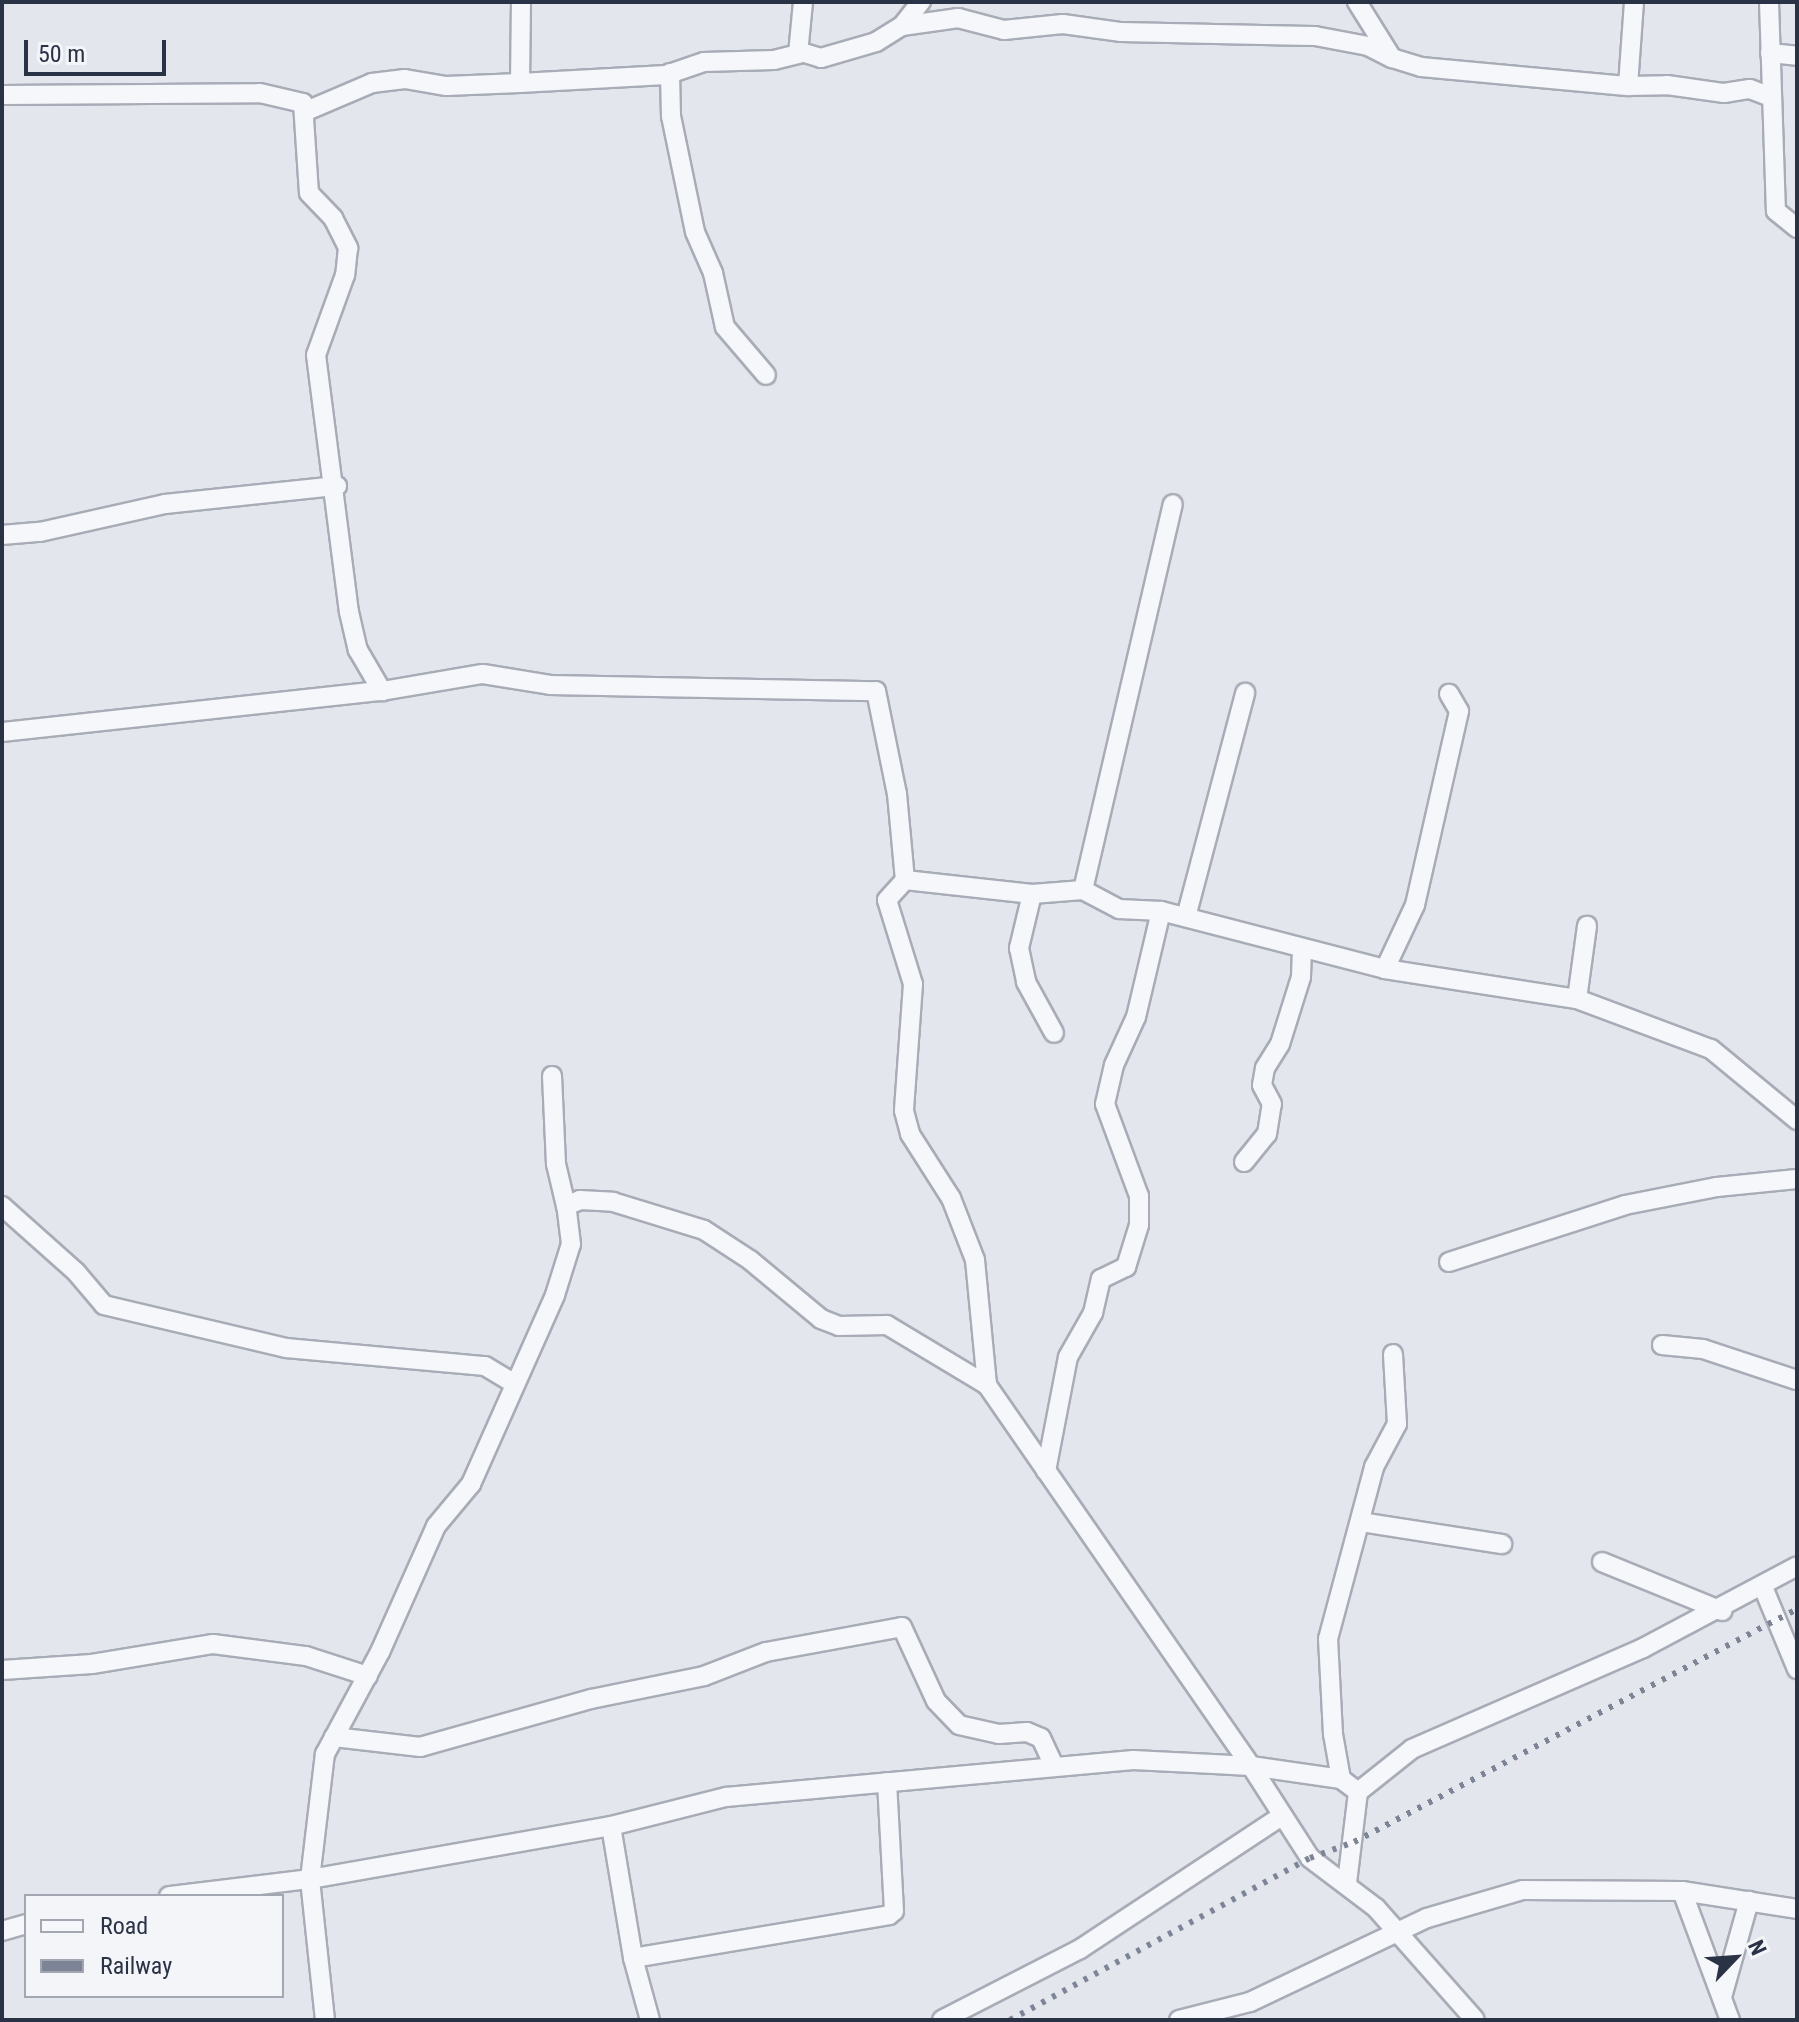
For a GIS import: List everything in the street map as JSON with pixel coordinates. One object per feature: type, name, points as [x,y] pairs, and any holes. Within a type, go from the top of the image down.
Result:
[{"type":"street","points":[[520,83],[521,2]]},
{"type":"street","points":[[798,51],[803,2]]},
{"type":"street","points":[[902,26],[921,2]]},
{"type":"street","points":[[1357,2],[1372,34],[1392,58]]},
{"type":"street","points":[[1628,86],[1634,2]]},
{"type":"street","points":[[1769,2],[1776,211],[1797,228]]},
{"type":"street","points":[[304,112],[372,83],[520,83],[670,73],[704,62],[774,60],[798,51],[821,58],[847,53],[902,26],[958,18],[1004,30],[1063,24],[1121,32],[1315,36],[1368,46],[1392,58],[1469,73],[1628,86],[1667,85],[1724,93],[1750,89],[1771,97]]},
{"type":"street","points":[[1770,53],[1797,56]]},
{"type":"street","points":[[670,73],[671,116],[695,232],[713,273],[725,327],[766,375]]},
{"type":"street","points":[[2,95],[260,93],[303,103],[309,193],[333,218],[348,248],[345,275],[316,355],[337,486],[349,612],[358,650],[382,691]]},
{"type":"street","points":[[2,535],[40,532],[165,504],[337,486]]},
{"type":"street","points":[[1083,890],[1173,504]]},
{"type":"street","points":[[2,732],[382,691],[483,674],[550,685],[876,691],[897,794],[905,880],[887,900],[913,984],[904,1111],[910,1134],[951,1198],[975,1260],[987,1385]]},
{"type":"street","points":[[1186,917],[1245,693]]},
{"type":"street","points":[[1385,969],[1415,905],[1459,711],[1449,694]]},
{"type":"street","points":[[905,880],[1032,894],[1083,890],[1119,909],[1161,911],[1302,950],[1385,969],[1577,999],[1711,1049],[1797,1120]]},
{"type":"street","points":[[1032,894],[1019,948],[1026,982],[1054,1033]]},
{"type":"street","points":[[1046,1471],[1068,1357],[1093,1313],[1101,1279],[1126,1267],[1139,1225],[1139,1196],[1105,1104],[1114,1065],[1136,1017],[1161,911]]},
{"type":"street","points":[[1577,999],[1587,926]]},
{"type":"street","points":[[1244,1162],[1267,1134],[1272,1104],[1262,1085],[1265,1068],[1280,1044],[1301,977],[1302,950]]},
{"type":"street","points":[[325,2020],[310,1879],[325,1754],[368,1676],[436,1526],[471,1484],[555,1295],[571,1244],[556,1164],[552,1076]]},
{"type":"street","points":[[1449,1262],[1625,1205],[1717,1187],[1797,1179]]},
{"type":"street","points":[[566,1206],[580,1200],[613,1202],[704,1230],[750,1260],[821,1319],[839,1326],[887,1325],[987,1385],[1251,1766],[1310,1858],[1347,1883],[1398,1932],[1475,2020]]},
{"type":"street","points":[[2,1206],[76,1272],[104,1305],[286,1348],[485,1366],[515,1384]]},
{"type":"street","points":[[1662,1345],[1703,1349],[1797,1380]]},
{"type":"street","points":[[1341,1779],[1333,1734],[1328,1639],[1374,1467],[1397,1424],[1393,1354]]},
{"type":"street","points":[[1361,1522],[1502,1544]]},
{"type":"street","points":[[1602,1562],[1722,1611]]},
{"type":"street","points":[[1347,1883],[1358,1792],[1412,1749],[1722,1611],[1797,1566]]},
{"type":"street","points":[[1763,1587],[1797,1669]]},
{"type":"street","points":[[334,1737],[420,1747],[591,1699],[704,1676],[766,1652],[902,1627],[936,1701],[959,1725],[999,1734],[1027,1732],[1041,1738],[1054,1766]]},
{"type":"street","points":[[2,1670],[92,1664],[213,1644],[306,1656],[368,1676]]},
{"type":"street","points":[[186,1894],[310,1879],[611,1826],[726,1797],[1054,1766],[1167,1760],[1251,1766],[1341,1779],[1358,1792]]},
{"type":"street","points":[[633,1958],[889,1915],[894,1911],[887,1782]]},
{"type":"street","points":[[942,2020],[1080,1949],[1282,1816]]},
{"type":"street","points":[[611,1826],[633,1958],[650,2020]]},
{"type":"street","points":[[1179,2020],[1250,2002],[1398,1932],[1523,1890],[1682,1891],[1797,1909]]},
{"type":"street","points":[[1682,1891],[1730,2020]]},
{"type":"street","points":[[1722,1997],[1749,1901]]},
{"type":"street","points":[[2,1931],[24,1925]]},
{"type":"railway","points":[[1010,2020],[1310,1858],[1354,1842],[1797,1609]]}]
